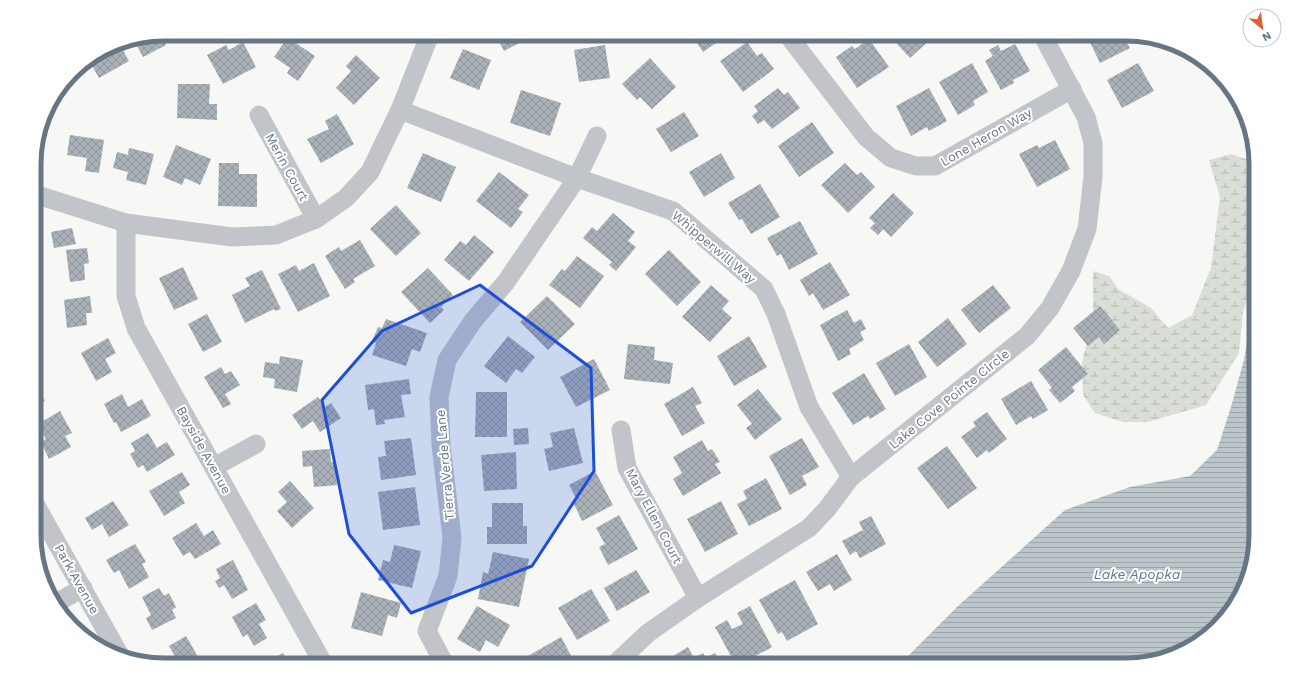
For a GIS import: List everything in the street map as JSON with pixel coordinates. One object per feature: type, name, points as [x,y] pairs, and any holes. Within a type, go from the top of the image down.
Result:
[{"type":"street","points":[[41,196],[126,223],[232,237],[276,235],[316,219],[346,198],[370,172],[400,110],[427,41]]},
{"type":"street","name":"Lone Heron Way","points":[[793,41],[866,137],[891,158],[916,166],[935,166],[1072,89]]},
{"type":"street","name":"Lake Cove Pointe Circle","points":[[621,658],[648,633],[698,598],[809,528],[827,509],[850,477],[1027,336],[1050,308],[1070,270],[1088,229],[1093,143],[1086,117],[1046,41]]},
{"type":"street","name":"Whipperwill Way","points":[[400,110],[577,178],[673,211],[764,289],[776,314],[809,407],[850,477]]},
{"type":"street","name":"Merin Court","points":[[259,115],[316,219]]},
{"type":"street","name":"Tierra Verde Lane","points":[[441,658],[427,631],[448,576],[452,538],[441,444],[439,397],[448,360],[473,322],[506,282],[577,178],[597,136]]},
{"type":"street","name":"Bayside Avenue","points":[[126,223],[126,296],[136,328],[320,658]]},
{"type":"street","name":"Mary Ellen Court","points":[[621,430],[627,468],[698,598]]},
{"type":"street","points":[[214,467],[256,444]]},
{"type":"street","name":"Park Avenue","points":[[41,514],[116,648]]},
{"type":"street","points":[[61,600],[83,588]]},
{"type":"highlighted area","points":[[480,285],[591,368],[594,471],[532,566],[411,613],[349,534],[322,400],[382,331]]},
{"type":"green space","points":[[1231,154],[1249,160],[1249,295],[1243,312],[1239,353],[1206,405],[1148,422],[1123,422],[1095,413],[1083,395],[1082,363],[1093,315],[1093,271],[1109,276],[1118,289],[1151,308],[1168,328],[1192,315],[1211,268],[1220,197],[1209,160]]},
{"type":"water","name":"Lake Apopka","points":[[1249,329],[1249,535],[1247,559],[1236,589],[1228,603],[1207,627],[1180,645],[1150,656],[1134,658],[906,658],[958,606],[1065,510],[1130,487],[1190,476],[1217,450],[1244,360]]},
{"type":"building","points":[[164,41],[166,45],[143,57],[136,44]]},
{"type":"building","points":[[285,41],[295,41],[315,56],[298,81],[287,73],[290,68],[274,57]]},
{"type":"building","points":[[499,41],[523,41],[504,51]]},
{"type":"building","points":[[696,41],[719,41],[703,52]]},
{"type":"building","points":[[866,41],[870,41],[889,67],[857,88],[836,57],[852,46],[855,49]]},
{"type":"building","points":[[894,41],[929,41],[910,58]]},
{"type":"building","points":[[1089,41],[1126,41],[1130,48],[1100,63]]},
{"type":"building","points":[[243,42],[256,67],[223,84],[207,55],[226,45],[229,50]]},
{"type":"building","points":[[747,42],[757,56],[762,53],[774,69],[743,92],[720,61]]},
{"type":"building","points":[[1015,44],[1030,71],[1013,80],[1014,83],[1001,90],[985,61],[993,56],[989,50],[998,45],[1001,51]]},
{"type":"building","points":[[605,45],[610,78],[579,82],[574,50]]},
{"type":"building","points":[[122,49],[129,61],[99,78],[92,65],[117,50]]},
{"type":"building","points":[[463,49],[491,60],[479,90],[450,78]]},
{"type":"building","points":[[356,55],[380,78],[354,105],[336,88],[351,71],[346,66]]},
{"type":"building","points":[[650,58],[676,87],[652,109],[640,97],[637,100],[622,84]]},
{"type":"building","points":[[972,63],[988,92],[973,101],[975,105],[958,115],[939,82]]},
{"type":"building","points":[[1138,63],[1154,91],[1122,108],[1107,80]]},
{"type":"building","points":[[178,84],[210,84],[209,104],[217,104],[217,120],[177,118]]},
{"type":"building","points":[[778,88],[784,95],[788,92],[800,108],[772,129],[764,120],[758,124],[752,116],[758,111],[754,106]]},
{"type":"building","points":[[929,88],[947,121],[929,131],[927,127],[911,136],[896,106]]},
{"type":"building","points":[[521,90],[561,103],[550,136],[510,123]]},
{"type":"building","points":[[684,112],[699,136],[671,152],[656,129]]},
{"type":"building","points":[[337,114],[354,144],[321,163],[307,139],[329,129],[325,121]]},
{"type":"building","points":[[812,122],[834,153],[799,177],[778,146]]},
{"type":"building","points":[[70,135],[104,140],[99,173],[85,171],[87,158],[67,155]]},
{"type":"building","points":[[1055,140],[1070,169],[1037,187],[1019,154],[1037,145],[1039,148]]},
{"type":"building","points":[[176,145],[211,159],[200,185],[185,178],[182,185],[163,177]]},
{"type":"building","points":[[129,148],[154,154],[146,185],[126,180],[128,172],[113,168],[117,152],[128,155]]},
{"type":"building","points":[[423,153],[456,167],[441,202],[407,188]]},
{"type":"building","points":[[721,153],[735,178],[704,197],[689,172]]},
{"type":"building","points":[[219,163],[239,163],[239,174],[257,174],[257,207],[218,206]]},
{"type":"building","points":[[845,163],[857,175],[861,172],[875,187],[848,213],[821,185]]},
{"type":"building","points":[[499,172],[529,195],[518,209],[523,212],[511,228],[476,201]]},
{"type":"building","points":[[760,184],[780,217],[751,234],[742,219],[739,220],[728,203]]},
{"type":"building","points":[[893,193],[914,213],[891,237],[883,229],[878,235],[870,228],[875,223],[869,218]]},
{"type":"building","points":[[396,205],[421,233],[396,256],[370,229]]},
{"type":"building","points":[[613,213],[635,232],[628,241],[636,247],[616,271],[609,265],[612,262],[583,238],[592,227],[597,231]]},
{"type":"building","points":[[800,221],[818,254],[789,270],[781,254],[777,256],[767,238]]},
{"type":"building","points":[[72,228],[76,244],[54,248],[51,232]]},
{"type":"building","points":[[474,235],[494,252],[469,281],[444,260],[460,241],[466,245]]},
{"type":"building","points":[[360,240],[375,266],[353,279],[355,282],[345,289],[325,256],[339,247],[341,251]]},
{"type":"building","points":[[87,248],[89,263],[84,264],[85,280],[70,282],[66,250]]},
{"type":"building","points":[[669,250],[701,282],[677,306],[645,274]]},
{"type":"building","points":[[577,256],[604,276],[580,308],[549,285],[562,269],[565,271]]},
{"type":"building","points":[[830,262],[850,295],[823,310],[813,293],[809,296],[800,280]]},
{"type":"building","points":[[314,263],[330,296],[298,312],[278,274],[296,265],[299,271]]},
{"type":"building","points":[[183,267],[198,299],[174,310],[159,278]]},
{"type":"building","points":[[428,268],[453,295],[441,307],[444,310],[430,323],[401,292]]},
{"type":"building","points":[[262,270],[281,309],[275,311],[274,309],[245,323],[232,295],[250,286],[245,278]]},
{"type":"building","points":[[711,285],[729,301],[722,309],[732,318],[710,342],[682,317]]},
{"type":"building","points":[[993,285],[1011,308],[979,333],[961,310]]},
{"type":"building","points":[[90,296],[92,313],[86,313],[87,325],[67,328],[64,300]]},
{"type":"building","points":[[547,296],[575,324],[548,350],[520,322]]},
{"type":"building","points":[[1100,306],[1120,330],[1104,344],[1099,337],[1088,346],[1073,328]]},
{"type":"building","points":[[847,310],[854,323],[861,319],[866,329],[860,332],[864,340],[849,349],[851,354],[838,361],[820,325]]},
{"type":"building","points":[[207,314],[222,342],[203,352],[188,324]]},
{"type":"building","points":[[948,318],[967,344],[937,367],[918,342]]},
{"type":"building","points":[[386,319],[427,333],[420,352],[412,349],[406,366],[372,355],[376,343],[372,341],[378,327],[382,328]]},
{"type":"building","points":[[508,336],[535,357],[522,373],[516,369],[506,383],[484,366]]},
{"type":"building","points":[[749,336],[767,367],[734,386],[717,356]]},
{"type":"building","points":[[108,338],[116,353],[105,359],[112,372],[96,381],[81,353]]},
{"type":"building","points":[[628,344],[655,347],[654,360],[673,363],[670,384],[624,379]]},
{"type":"building","points":[[909,344],[927,377],[895,396],[876,363]]},
{"type":"building","points":[[1066,347],[1088,374],[1072,387],[1075,391],[1060,403],[1049,390],[1052,388],[1038,370]]},
{"type":"building","points":[[280,356],[303,360],[297,392],[274,388],[275,379],[263,377],[265,362],[279,364]]},
{"type":"building","points":[[594,359],[610,390],[576,407],[560,377]]},
{"type":"building","points":[[221,367],[225,374],[231,371],[240,385],[225,394],[231,404],[223,408],[204,377]]},
{"type":"building","points":[[864,373],[886,409],[870,419],[868,416],[853,425],[832,393]]},
{"type":"building","points":[[409,379],[411,394],[401,395],[405,417],[384,420],[385,424],[376,425],[374,409],[368,410],[365,385]]},
{"type":"building","points":[[1031,381],[1048,410],[1033,419],[1031,416],[1016,425],[1001,399]]},
{"type":"building","points":[[693,387],[702,403],[695,406],[705,423],[682,436],[664,404]]},
{"type":"building","points":[[758,389],[782,419],[755,440],[746,428],[752,424],[737,405]]},
{"type":"building","points":[[476,392],[507,392],[507,437],[475,437]]},
{"type":"building","points":[[41,394],[45,401],[41,403]]},
{"type":"building","points":[[122,394],[128,407],[142,399],[151,416],[121,432],[116,422],[114,423],[104,404]]},
{"type":"building","points":[[318,397],[325,407],[331,403],[341,418],[320,432],[313,421],[302,429],[292,415]]},
{"type":"building","points":[[60,411],[72,433],[65,436],[71,447],[49,459],[41,442],[46,439],[41,430],[41,422]]},
{"type":"building","points":[[987,412],[1007,439],[989,453],[987,450],[977,458],[961,437],[976,426],[973,422]]},
{"type":"building","points":[[528,428],[529,444],[514,445],[513,429]]},
{"type":"building","points":[[574,428],[583,463],[549,471],[544,449],[553,447],[550,433]]},
{"type":"building","points":[[148,433],[157,448],[167,442],[175,455],[147,472],[143,465],[138,468],[130,454],[135,451],[131,443]]},
{"type":"building","points":[[411,438],[416,475],[381,480],[378,457],[386,456],[384,441]]},
{"type":"building","points":[[802,438],[819,467],[802,476],[807,485],[790,495],[769,456]]},
{"type":"building","points":[[702,440],[708,451],[712,449],[720,462],[715,464],[721,473],[683,496],[673,479],[682,473],[673,457]]},
{"type":"building","points":[[947,446],[977,488],[948,509],[917,468]]},
{"type":"building","points":[[330,449],[331,462],[335,462],[337,485],[314,487],[312,466],[303,467],[302,451]]},
{"type":"building","points":[[516,452],[517,489],[484,491],[481,455]]},
{"type":"building","points":[[595,471],[613,505],[582,521],[573,502],[577,500],[569,485]]},
{"type":"building","points":[[182,472],[190,485],[179,492],[185,503],[164,516],[149,491]]},
{"type":"building","points":[[766,478],[782,509],[749,526],[737,504],[747,499],[743,491]]},
{"type":"building","points":[[290,481],[314,508],[292,528],[277,511],[287,502],[278,492]]},
{"type":"building","points":[[415,487],[420,525],[383,530],[378,492]]},
{"type":"building","points":[[113,501],[129,525],[109,537],[102,524],[92,530],[85,518]]},
{"type":"building","points":[[721,501],[738,534],[705,552],[687,519]]},
{"type":"building","points":[[492,503],[523,503],[523,526],[527,526],[527,544],[487,544],[487,527],[492,527]]},
{"type":"building","points":[[619,515],[638,549],[608,565],[599,547],[605,544],[596,528]]},
{"type":"building","points":[[871,516],[886,544],[860,558],[856,551],[850,555],[842,541],[863,530],[859,522]]},
{"type":"building","points":[[196,523],[204,536],[213,530],[221,544],[195,559],[190,552],[183,556],[172,538]]},
{"type":"building","points":[[135,544],[146,562],[142,564],[149,577],[129,589],[119,570],[114,573],[106,560]]},
{"type":"building","points":[[394,545],[421,551],[412,588],[378,580],[383,560],[390,562]]},
{"type":"building","points":[[493,552],[529,559],[519,607],[478,599],[483,572],[488,574]]},
{"type":"building","points":[[837,554],[852,580],[834,591],[830,584],[818,591],[806,572]]},
{"type":"building","points":[[233,560],[248,590],[232,599],[224,585],[219,588],[215,581],[220,578],[216,569]]},
{"type":"building","points":[[636,570],[650,592],[617,611],[604,588]]},
{"type":"building","points":[[795,580],[818,624],[787,641],[782,632],[778,634],[759,600]]},
{"type":"building","points":[[159,588],[164,596],[169,593],[176,607],[172,610],[176,618],[152,630],[146,618],[151,615],[142,597]]},
{"type":"building","points":[[591,589],[610,621],[577,640],[558,608]]},
{"type":"building","points":[[361,592],[401,603],[397,618],[388,615],[382,636],[351,628]]},
{"type":"building","points":[[256,603],[266,620],[259,624],[267,638],[254,646],[247,634],[243,637],[232,617]]},
{"type":"building","points":[[477,606],[510,625],[498,647],[486,640],[480,652],[457,639]]},
{"type":"building","points":[[750,606],[772,647],[752,658],[732,658],[715,627],[727,620],[732,629],[743,624],[737,613]]},
{"type":"building","points":[[186,636],[199,658],[176,658],[169,646]]},
{"type":"building","points":[[561,637],[572,658],[529,658],[528,656]]},
{"type":"building","points":[[688,647],[694,658],[674,658],[673,656]]},
{"type":"building","points":[[283,653],[286,658],[274,658]]},
{"type":"building","points":[[703,653],[706,658],[694,658]]},
{"type":"building","points":[[715,653],[718,658],[706,658]]}]
